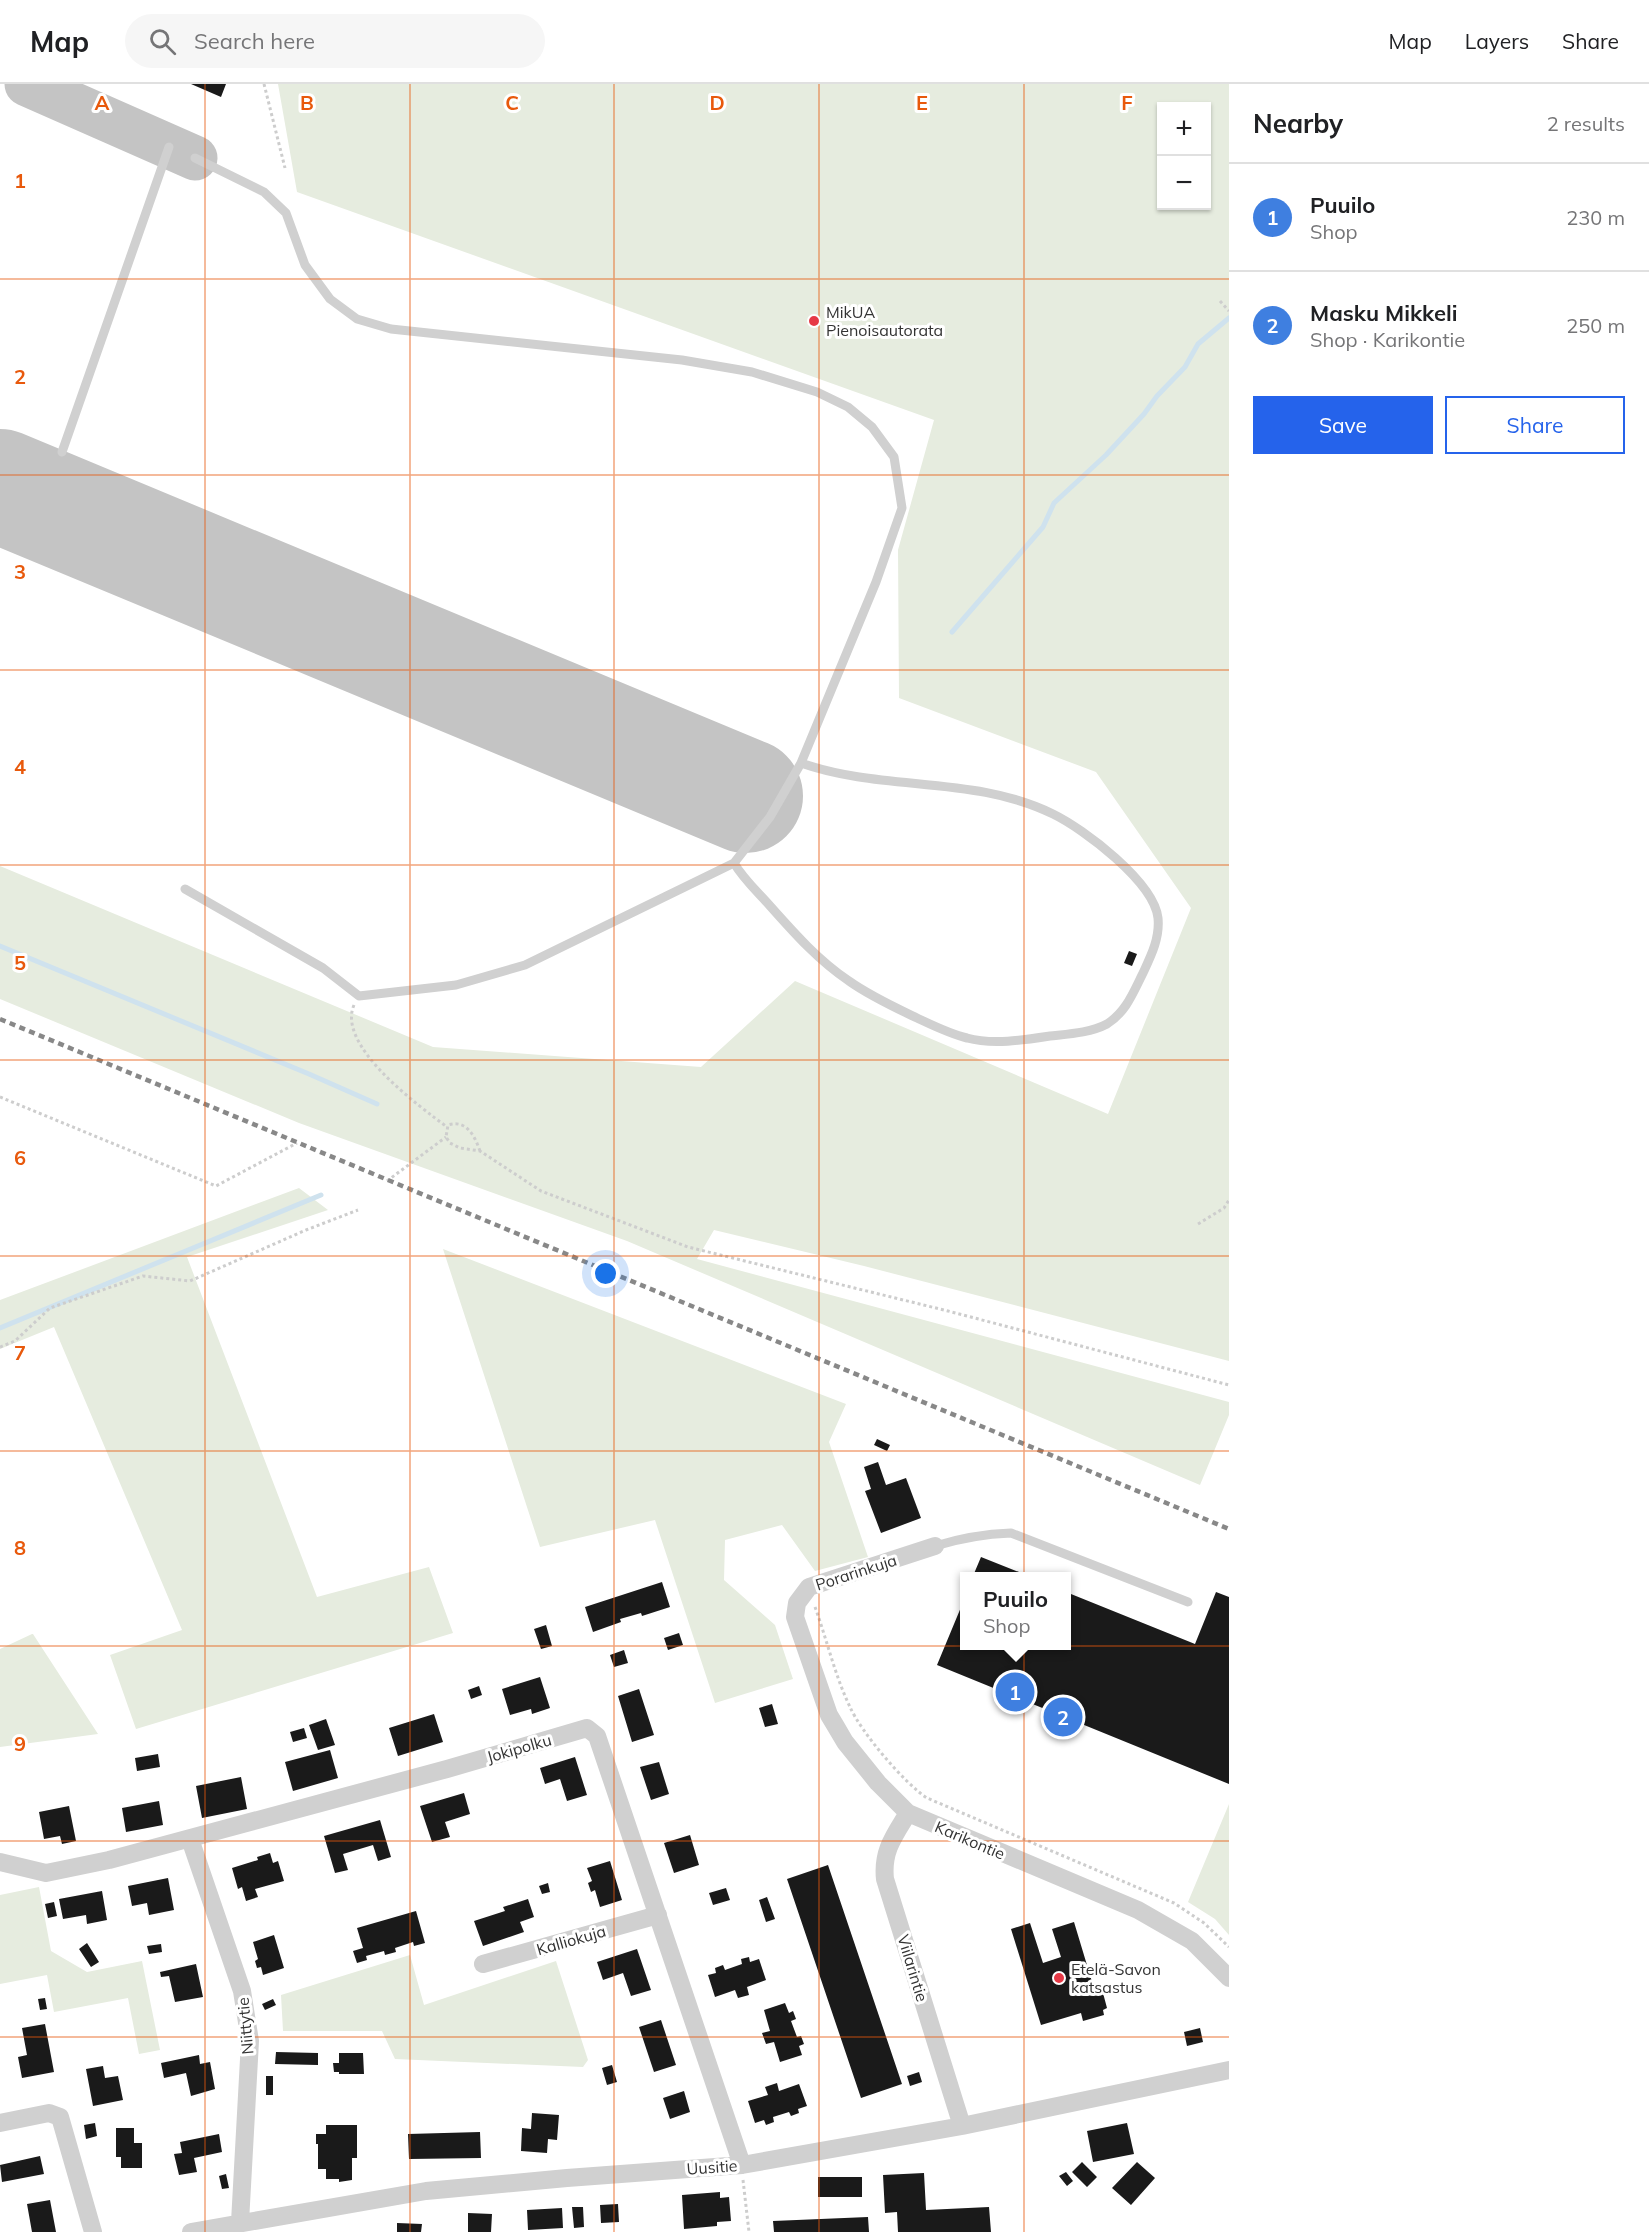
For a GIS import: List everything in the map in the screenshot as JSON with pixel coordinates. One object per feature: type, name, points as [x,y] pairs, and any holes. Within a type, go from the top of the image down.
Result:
[{"type":"street","name":"Porarinkuja","points":[[795,1617],[798,1603],[809,1587],[935,1546]]},
{"type":"street","name":"Karikontie","points":[[795,1617],[835,1725],[845,1742],[878,1783],[908,1813],[1138,1910],[1192,1941],[1229,1978]]},
{"type":"street","name":"Jokipolku","points":[[0,1862],[46,1873],[190,1839],[436,1773],[587,1728],[597,1736],[742,2165]]},
{"type":"street","name":"Viilarintie","points":[[908,1813],[883,1862],[885,1879],[962,2126]]},
{"type":"street","name":"Niittytie","points":[[190,1839],[242,1991],[250,2041],[240,2222]]},
{"type":"street","name":"Kalliokuja","points":[[483,1964],[658,1915]]},
{"type":"street","name":"Uusitie","points":[[191,2232],[426,2191],[742,2165],[962,2126],[1229,2070]]},
{"type":"street","points":[[0,2123],[49,2113],[60,2117],[93,2232]]},
{"type":"lane","points":[[62,452],[169,147]]},
{"type":"lane","points":[[185,889],[323,968],[359,996],[456,985],[525,965],[734,863],[771,818],[801,763],[876,582],[902,508],[894,457],[872,427],[848,407],[817,392],[752,372],[682,360],[391,329],[357,319],[330,299],[305,265],[286,213],[279,206],[264,192],[195,158]]},
{"type":"lane","points":[[734,863],[744,880],[823,962],[849,982],[898,1009],[968,1039],[983,1041],[1035,1038],[1086,1031],[1104,1025],[1119,1015],[1129,1002],[1153,951],[1158,931],[1158,916],[1146,889],[1088,835],[1053,814],[991,792],[857,778],[823,771],[801,763]]},
{"type":"lane","points":[[935,1546],[972,1535],[1011,1533],[1188,1602]]},
{"type":"path","points":[[264,84],[285,168]]},
{"type":"path","points":[[1220,301],[1229,311]]},
{"type":"path","points":[[359,996],[351,1012],[352,1031],[381,1072],[447,1127]]},
{"type":"path","points":[[0,1096],[216,1186],[297,1143]]},
{"type":"path","points":[[447,1127],[454,1123],[469,1129],[480,1152]]},
{"type":"path","points":[[447,1127],[446,1137],[450,1143],[460,1148],[480,1152],[541,1191],[688,1247],[948,1311],[1229,1385]]},
{"type":"path","points":[[387,1181],[446,1137]]},
{"type":"path","points":[[1198,1224],[1224,1208],[1229,1200]]},
{"type":"path","points":[[0,1347],[15,1341],[50,1308],[143,1276],[190,1281],[306,1230],[358,1210]]},
{"type":"path","points":[[809,1587],[850,1709],[913,1788],[927,1798],[1174,1903],[1204,1923],[1229,1947]]},
{"type":"path","points":[[742,2165],[749,2232]]},
{"type":"shaded area","points":[[278,84],[1229,84],[1229,1361],[864,1266],[714,1230],[697,1259],[1229,1402],[1229,1415],[1200,1485],[627,1241],[299,1123],[0,999],[0,866],[433,1047],[701,1067],[795,981],[1108,1114],[1191,908],[1096,772],[899,698],[898,550],[934,420],[297,192]]},
{"type":"shaded area","points":[[299,1188],[328,1210],[187,1257],[317,1597],[429,1567],[453,1633],[136,1729],[110,1655],[182,1630],[54,1327],[0,1349],[0,1300]]},
{"type":"shaded area","points":[[443,1249],[846,1404],[829,1442],[868,1557],[815,1571],[782,1525],[725,1540],[724,1580],[775,1625],[793,1679],[715,1703],[655,1520],[540,1547]]},
{"type":"shaded area","points":[[33,1634],[98,1734],[0,1747],[0,1649]]},
{"type":"shaded area","points":[[1229,1804],[1229,1935],[1215,1919],[1188,1902]]},
{"type":"shaded area","points":[[39,1887],[51,1951],[87,1972],[142,1961],[160,2050],[139,2054],[128,1998],[54,2012],[47,1975],[0,1984],[0,1895]]},
{"type":"shaded area","points":[[410,1955],[424,2005],[556,1961],[588,2060],[583,2067],[395,2059],[382,2031],[283,2031],[281,1995]]},
{"type":"building","points":[[191,84],[226,84],[221,97]]},
{"type":"building","points":[[1129,951],[1137,954],[1132,966],[1124,963]]},
{"type":"building","points":[[877,1439],[890,1445],[887,1451],[874,1445]]},
{"type":"building","points":[[878,1462],[886,1485],[906,1478],[921,1518],[881,1533],[865,1491],[871,1489],[864,1467]]},
{"type":"building","points":[[981,1557],[1019,1572],[975,1572]]},
{"type":"building","points":[[662,1582],[670,1607],[642,1616],[641,1613],[620,1619],[621,1622],[593,1632],[585,1607]]},
{"type":"building","points":[[1216,1592],[1229,1597],[1229,1784],[937,1665],[960,1610],[960,1650],[1071,1650],[1071,1594],[1195,1644]]},
{"type":"building","points":[[546,1625],[552,1646],[541,1649],[534,1629]]},
{"type":"building","points":[[679,1633],[683,1645],[668,1650],[664,1638]]},
{"type":"building","points":[[624,1650],[628,1663],[614,1667],[610,1655]]},
{"type":"building","points":[[540,1677],[550,1708],[532,1714],[531,1709],[510,1715],[502,1689]]},
{"type":"building","points":[[479,1686],[482,1695],[471,1699],[468,1690]]},
{"type":"building","points":[[639,1689],[654,1735],[632,1742],[618,1696]]},
{"type":"building","points":[[772,1704],[778,1724],[765,1727],[759,1708]]},
{"type":"building","points":[[434,1714],[443,1742],[398,1756],[389,1728]]},
{"type":"building","points":[[326,1719],[335,1745],[318,1750],[309,1725]]},
{"type":"building","points":[[304,1728],[307,1738],[293,1742],[290,1732]]},
{"type":"building","points":[[330,1750],[338,1778],[293,1791],[285,1762]]},
{"type":"building","points":[[158,1754],[160,1767],[137,1771],[135,1758]]},
{"type":"building","points":[[575,1757],[587,1795],[567,1801],[560,1779],[545,1784],[540,1768]]},
{"type":"building","points":[[659,1762],[669,1794],[651,1800],[640,1767]]},
{"type":"building","points":[[241,1777],[247,1809],[202,1818],[196,1786]]},
{"type":"building","points":[[464,1793],[470,1814],[445,1822],[450,1837],[432,1842],[420,1806]]},
{"type":"building","points":[[159,1801],[163,1825],[126,1832],[122,1808]]},
{"type":"building","points":[[69,1806],[76,1841],[62,1844],[60,1836],[44,1839],[39,1812]]},
{"type":"building","points":[[380,1820],[391,1857],[378,1861],[373,1845],[343,1854],[348,1870],[335,1873],[324,1836]]},
{"type":"building","points":[[690,1835],[699,1865],[674,1873],[664,1843]]},
{"type":"building","points":[[270,1853],[273,1863],[278,1861],[284,1881],[255,1889],[258,1897],[246,1901],[242,1887],[238,1889],[232,1868],[258,1860],[257,1857]]},
{"type":"building","points":[[610,1861],[622,1900],[600,1907],[595,1890],[591,1892],[588,1883],[592,1881],[587,1868]]},
{"type":"building","points":[[828,1865],[902,2084],[861,2098],[787,1879]]},
{"type":"building","points":[[168,1878],[174,1910],[149,1915],[147,1903],[132,1906],[128,1886]]},
{"type":"building","points":[[548,1883],[550,1892],[542,1894],[539,1886]]},
{"type":"building","points":[[726,1888],[730,1900],[713,1905],[709,1893]]},
{"type":"building","points":[[102,1891],[107,1920],[87,1924],[86,1915],[63,1919],[59,1899]]},
{"type":"building","points":[[767,1897],[775,1919],[766,1922],[759,1900]]},
{"type":"building","points":[[528,1899],[534,1917],[520,1922],[524,1932],[483,1946],[474,1921],[505,1911],[503,1907]]},
{"type":"building","points":[[54,1902],[57,1916],[48,1918],[45,1904]]},
{"type":"building","points":[[416,1911],[425,1943],[414,1946],[413,1942],[395,1948],[396,1952],[385,1955],[384,1951],[366,1956],[367,1960],[357,1963],[353,1951],[363,1948],[357,1928]]},
{"type":"building","name":"Etelä-Savon katsastus","points":[[1074,1922],[1096,1995],[1103,1993],[1107,2008],[1103,2010],[1104,2015],[1083,2021],[1081,2013],[1041,2025],[1011,1929],[1030,1923],[1043,1963],[1061,1957],[1052,1929]]},
{"type":"building","points":[[274,1935],[284,1968],[263,1975],[261,1967],[257,1968],[255,1961],[258,1959],[253,1942]]},
{"type":"building","points":[[87,1943],[99,1962],[91,1967],[79,1949]]},
{"type":"building","points":[[161,1944],[162,1952],[149,1954],[147,1946]]},
{"type":"building","points":[[637,1949],[651,1990],[631,1996],[623,1973],[603,1980],[597,1962]]},
{"type":"building","points":[[749,1957],[750,1962],[759,1959],[766,1980],[747,1987],[749,1995],[738,1998],[735,1990],[715,1997],[708,1975],[716,1973],[715,1968],[723,1965],[725,1970],[742,1964],[741,1959]]},
{"type":"building","points":[[196,1964],[203,1997],[175,2002],[169,1976],[161,1977],[160,1972]]},
{"type":"building","points":[[45,1998],[47,2009],[40,2010],[38,1999]]},
{"type":"building","points":[[273,1999],[276,2005],[265,2010],[262,2004]]},
{"type":"building","points":[[785,2003],[789,2013],[793,2011],[796,2019],[791,2021],[797,2037],[801,2036],[804,2044],[799,2046],[802,2055],[780,2062],[774,2042],[766,2044],[762,2033],[770,2031],[764,2010]]},
{"type":"building","points":[[661,2020],[676,2065],[654,2072],[639,2027]]},
{"type":"building","points":[[45,2024],[54,2072],[22,2078],[18,2057],[27,2055],[22,2028]]},
{"type":"building","points":[[1200,2028],[1203,2042],[1187,2046],[1184,2032]]},
{"type":"building","points":[[276,2052],[318,2053],[318,2065],[275,2064]]},
{"type":"building","points":[[339,2053],[363,2053],[364,2074],[334,2072],[333,2063],[339,2063]]},
{"type":"building","points":[[199,2055],[200,2064],[210,2062],[215,2089],[191,2096],[186,2073],[164,2078],[161,2063]]},
{"type":"building","points":[[612,2065],[617,2082],[607,2085],[602,2068]]},
{"type":"building","points":[[103,2066],[105,2078],[118,2076],[123,2100],[93,2106],[86,2069]]},
{"type":"building","points":[[919,2072],[922,2082],[910,2086],[907,2076]]},
{"type":"building","points":[[266,2076],[273,2076],[273,2095],[266,2095]]},
{"type":"building","points":[[777,2083],[779,2091],[799,2084],[807,2106],[798,2109],[799,2113],[791,2116],[789,2112],[773,2117],[774,2122],[766,2125],[764,2120],[755,2123],[748,2101],[768,2095],[765,2087]]},
{"type":"building","points":[[684,2091],[690,2112],[670,2119],[663,2098]]},
{"type":"building","points":[[532,2113],[559,2115],[557,2140],[548,2139],[547,2153],[521,2151],[522,2128],[531,2129]]},
{"type":"building","points":[[95,2123],[97,2136],[86,2139],[84,2125]]},
{"type":"building","points":[[1127,2123],[1134,2154],[1093,2162],[1087,2131]]},
{"type":"building","points":[[326,2125],[357,2125],[357,2158],[352,2158],[352,2180],[339,2182],[339,2179],[326,2179],[326,2169],[318,2169],[316,2134],[326,2134]]},
{"type":"building","points":[[116,2128],[134,2128],[134,2143],[142,2143],[142,2168],[121,2168],[121,2157],[116,2157]]},
{"type":"building","points":[[480,2132],[481,2158],[409,2159],[408,2134]]},
{"type":"building","points":[[219,2134],[222,2152],[194,2158],[197,2172],[179,2175],[174,2154],[182,2153],[180,2142]]},
{"type":"building","points":[[40,2156],[44,2174],[2,2182],[0,2165]]},
{"type":"building","points":[[1082,2162],[1097,2177],[1087,2187],[1072,2172]]},
{"type":"building","points":[[1137,2162],[1155,2178],[1131,2205],[1112,2188]]},
{"type":"building","points":[[1066,2172],[1073,2181],[1067,2186],[1059,2176]]},
{"type":"building","points":[[924,2173],[926,2210],[989,2207],[991,2232],[898,2232],[897,2212],[885,2213],[883,2175]]},
{"type":"building","points":[[226,2174],[229,2188],[222,2189],[219,2176]]},
{"type":"building","points":[[818,2177],[862,2177],[862,2197],[818,2197]]},
{"type":"building","points":[[720,2192],[720,2198],[729,2197],[731,2221],[717,2222],[717,2226],[684,2229],[682,2195]]},
{"type":"building","points":[[50,2200],[56,2232],[32,2232],[27,2204]]},
{"type":"building","points":[[618,2204],[619,2222],[601,2223],[600,2205]]},
{"type":"building","points":[[572,2207],[583,2207],[584,2227],[574,2228]]},
{"type":"building","points":[[562,2208],[563,2228],[528,2230],[527,2210]]},
{"type":"building","points":[[468,2213],[492,2214],[491,2232],[468,2232]]},
{"type":"building","points":[[868,2217],[869,2232],[774,2232],[773,2221]]},
{"type":"building","points":[[397,2223],[422,2224],[421,2232],[397,2232]]},
{"type":"waterway","points":[[952,632],[1043,527],[1054,503],[1106,455],[1185,367],[1198,344],[1229,318]]},
{"type":"waterway","points":[[0,946],[377,1104]]},
{"type":"waterway","points":[[0,1328],[321,1195]]},
{"type":"taxiway","points":[[27,84],[195,158]]},
{"type":"runway","points":[[0,486],[746,796]]},
{"type":"railway","points":[[0,1019],[1229,1529]]},
{"type":"place","name":"MikUA Pienoisautorata","points":[[814,321]]},
{"type":"place","name":"Puuilo","points":[[1015,1692]]},
{"type":"place","name":"Masku Mikkeli","points":[[1063,1717]]},
{"type":"place","name":"Etelä-Savon katsastus","points":[[1059,1978]]}]
